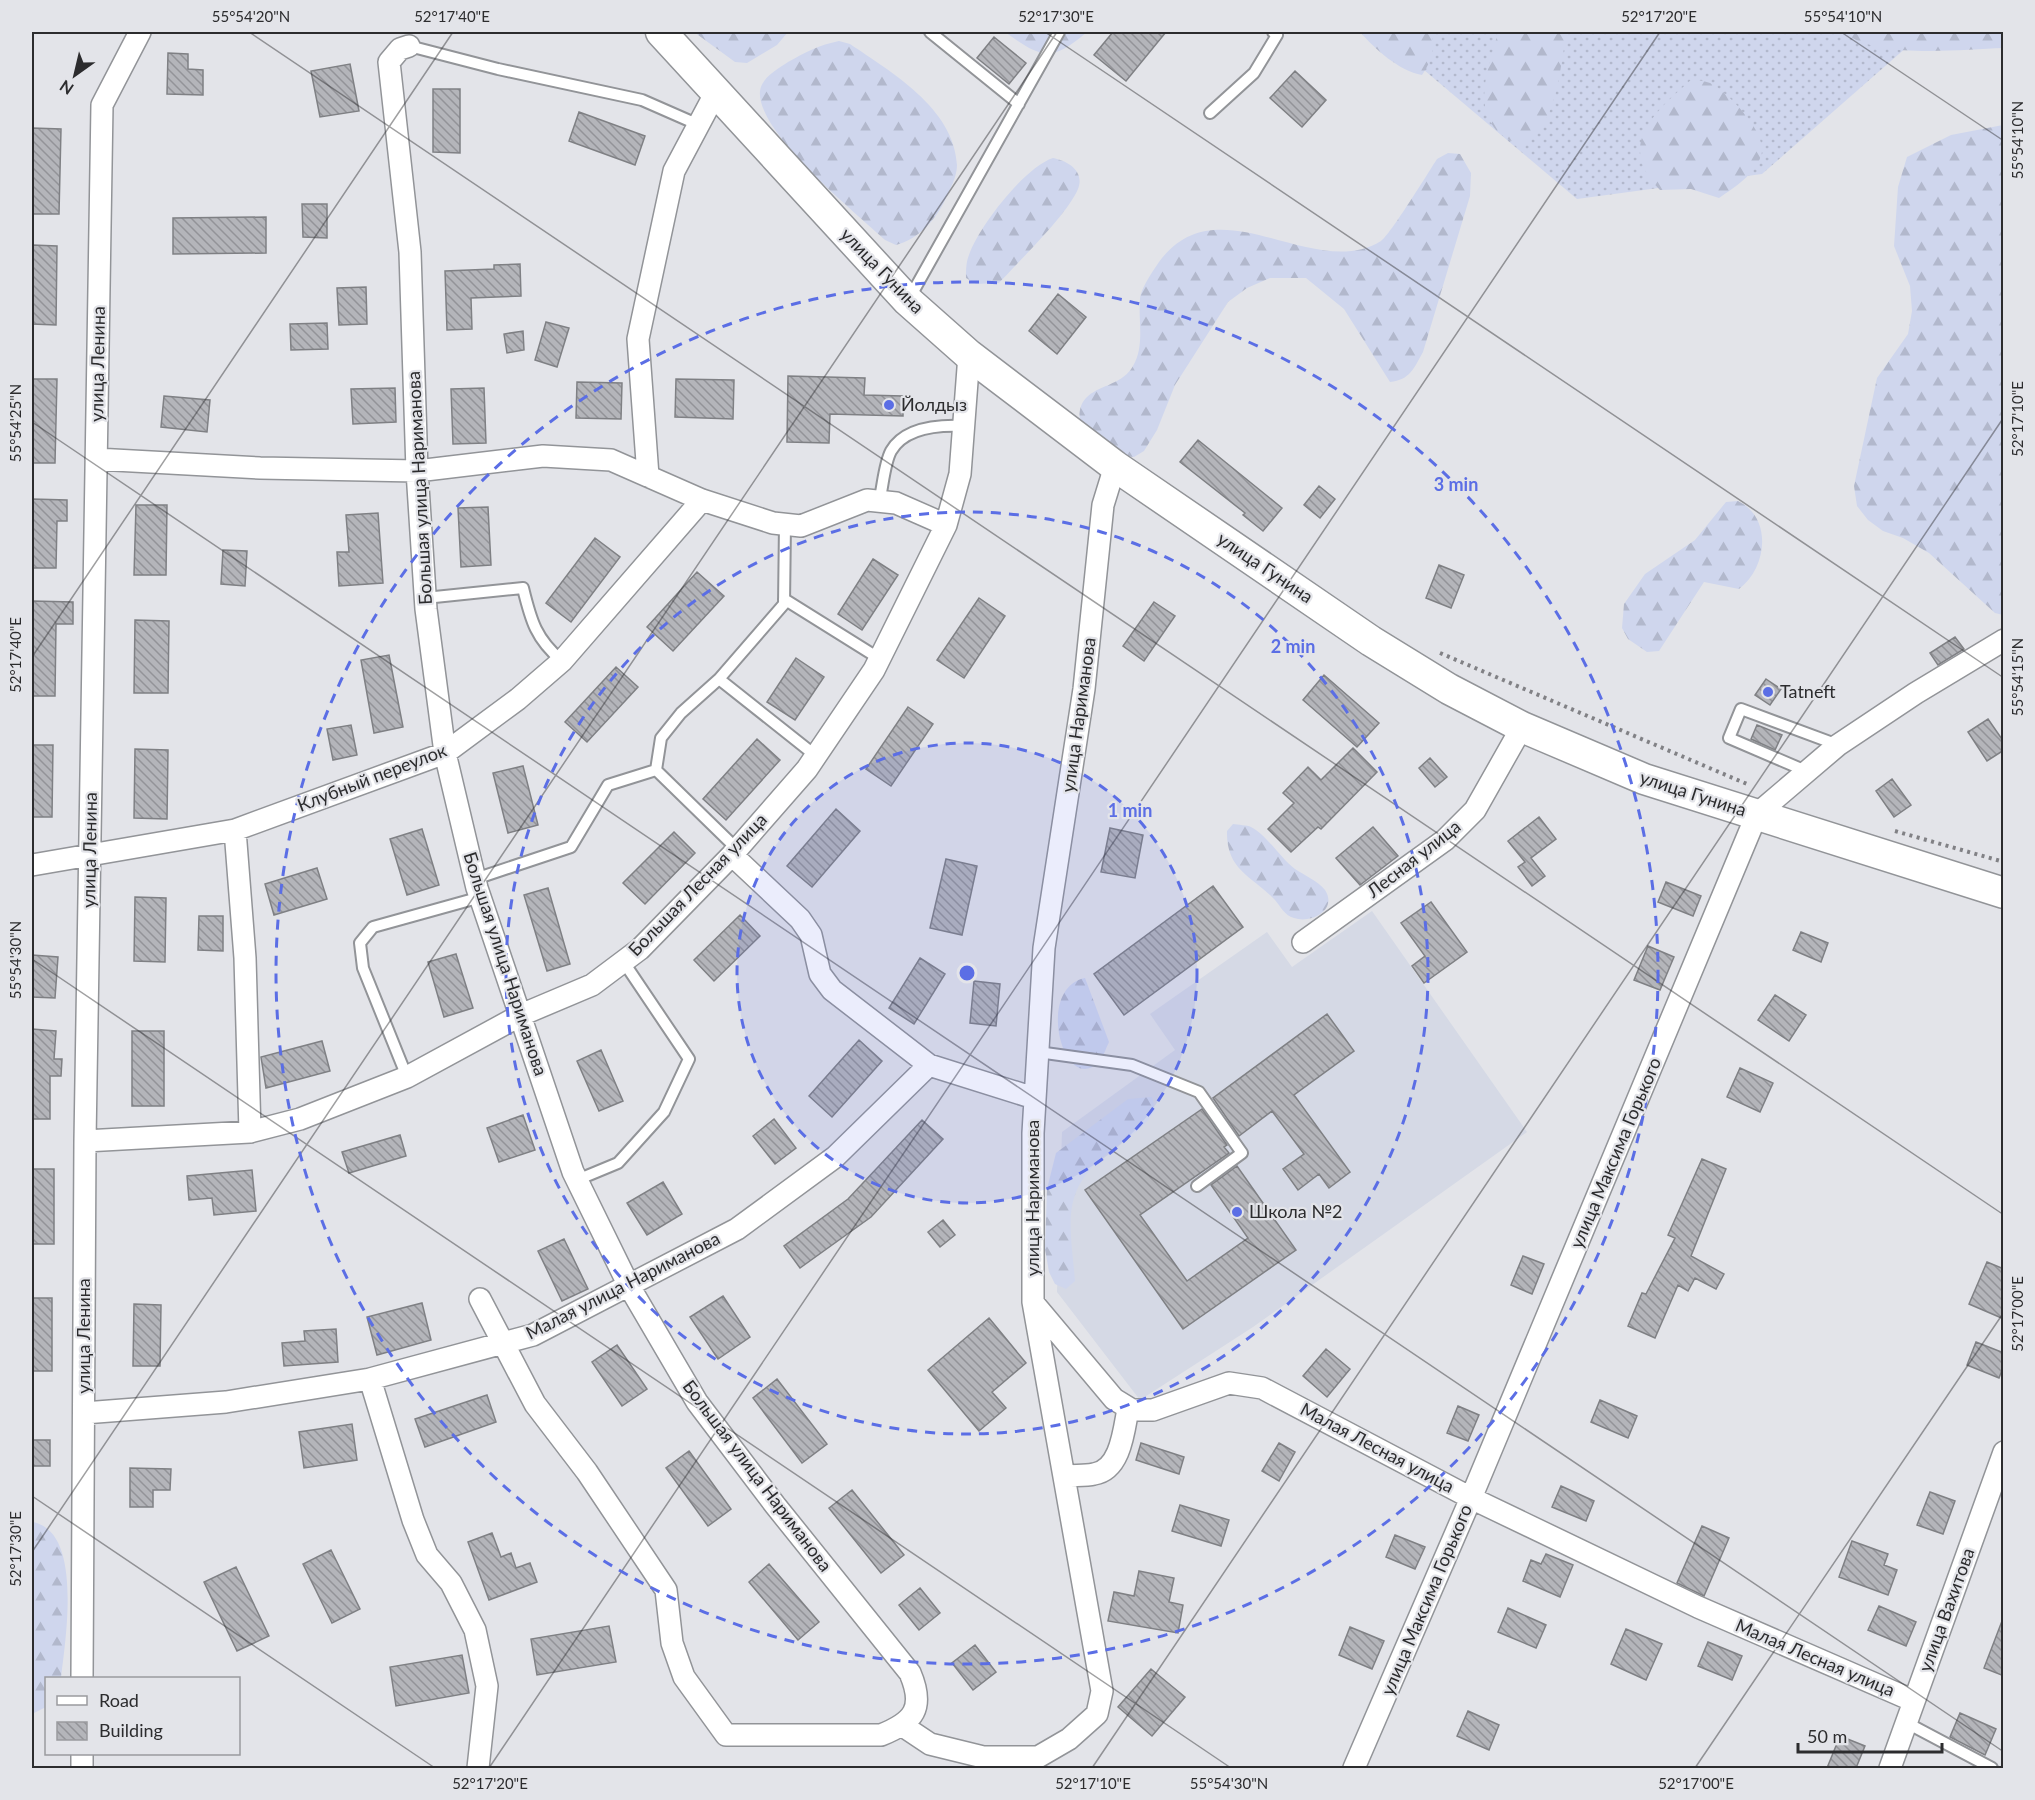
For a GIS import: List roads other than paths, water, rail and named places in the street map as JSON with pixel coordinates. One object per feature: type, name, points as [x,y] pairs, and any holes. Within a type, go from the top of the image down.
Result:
[{"type":"main road","name":"улица Гунина","points":[[661,32],[908,301],[969,355],[1115,466],[1371,641],[1449,689],[1522,727],[1644,779],[1767,806],[2004,893]]},
{"type":"street","name":"улица Ленина","points":[[82,1677],[85,1141],[102,105],[140,32]]},
{"type":"street","name":"Большая улица Нариманова","points":[[409,46],[400,49],[389,62],[410,252],[417,471],[425,598],[445,753],[478,888],[577,1180],[629,1286],[698,1402],[775,1505],[910,1673],[918,1693],[908,1720]]},
{"type":"street","points":[[648,476],[638,339],[674,171],[716,92]]},
{"type":"street","name":"Большая Лесная улица","points":[[85,1141],[250,1132],[300,1119],[407,1077],[521,1016],[592,985],[640,949],[735,852],[816,756],[880,659],[946,525],[960,474],[969,355]]},
{"type":"street","points":[[96,459],[260,468],[417,471],[543,456],[610,459],[702,500],[773,523],[801,525],[867,500],[896,503],[946,525]]},
{"type":"street","name":"улица Нариманова","points":[[908,1720],[930,1744],[983,1757],[1038,1757],[1069,1740],[1097,1714],[1102,1691],[1033,1302],[1034,1098],[1044,948],[1084,688],[1103,505],[1115,466]]},
{"type":"street","name":"Клубный переулок","points":[[32,865],[235,830],[445,753],[518,699],[562,661],[702,500]]},
{"type":"street","name":"улица Максима Горького","points":[[1354,1768],[1767,806],[1838,745],[1916,693],[2004,640]]},
{"type":"street","name":"Лесная улица","points":[[1303,942],[1445,840],[1475,810],[1522,727]]},
{"type":"street","points":[[235,830],[245,958],[250,1132]]},
{"type":"street","points":[[735,852],[800,919],[811,935],[820,974],[832,990],[929,1065],[1034,1098]]},
{"type":"street","name":"Малая улица Нариманова","points":[[84,1413],[226,1402],[370,1379],[533,1335],[737,1229],[835,1157],[929,1065]]},
{"type":"street","points":[[480,1299],[535,1404],[587,1472],[666,1590],[672,1643],[684,1677],[726,1735],[880,1735],[908,1720]]},
{"type":"street","points":[[1033,1302],[1114,1399],[1128,1409],[1117,1455],[1104,1470],[1097,1474],[1065,1476]]},
{"type":"street","points":[[370,1379],[413,1520],[427,1555],[451,1583],[475,1630],[487,1686],[478,1768]]},
{"type":"street","name":"Малая Лесная улица","points":[[1128,1409],[1143,1412],[1153,1410],[1229,1383],[1262,1388],[1471,1498],[1698,1607],[1914,1701]]},
{"type":"street","name":"улица Вахитова","points":[[1890,1768],[2004,1452]]},
{"type":"lane","points":[[930,32],[1019,104]]},
{"type":"lane","points":[[908,301],[1059,32]]},
{"type":"lane","points":[[1210,113],[1254,73],[1277,35],[1273,32]]},
{"type":"lane","points":[[409,46],[642,100],[699,125]]},
{"type":"lane","points":[[879,502],[891,451],[910,435],[938,425],[963,426]]},
{"type":"lane","points":[[656,770],[661,738],[681,713],[719,680],[784,604],[785,524]]},
{"type":"lane","points":[[425,598],[523,588],[530,614],[544,645],[562,661]]},
{"type":"lane","points":[[784,599],[880,659]]},
{"type":"lane","points":[[719,680],[816,756]]},
{"type":"lane","points":[[1806,771],[1729,738],[1741,708],[1838,745]]},
{"type":"lane","points":[[656,770],[735,852]]},
{"type":"lane","points":[[407,1077],[363,968],[360,943],[373,927],[478,888],[571,847],[608,785],[656,770]]},
{"type":"lane","points":[[577,1180],[618,1163],[664,1112],[689,1059],[623,962]]},
{"type":"lane","points":[[1038,1052],[1132,1065],[1199,1092],[1242,1153],[1197,1186]]},
{"type":"lane","points":[[1907,1723],[1992,1768]]},
{"type":"place","name":"Йолдыз","points":[[889,405]]},
{"type":"place","name":"Tatneft","points":[[1768,692]]},
{"type":"place","name":"Школа №2","points":[[1237,1212]]}]
